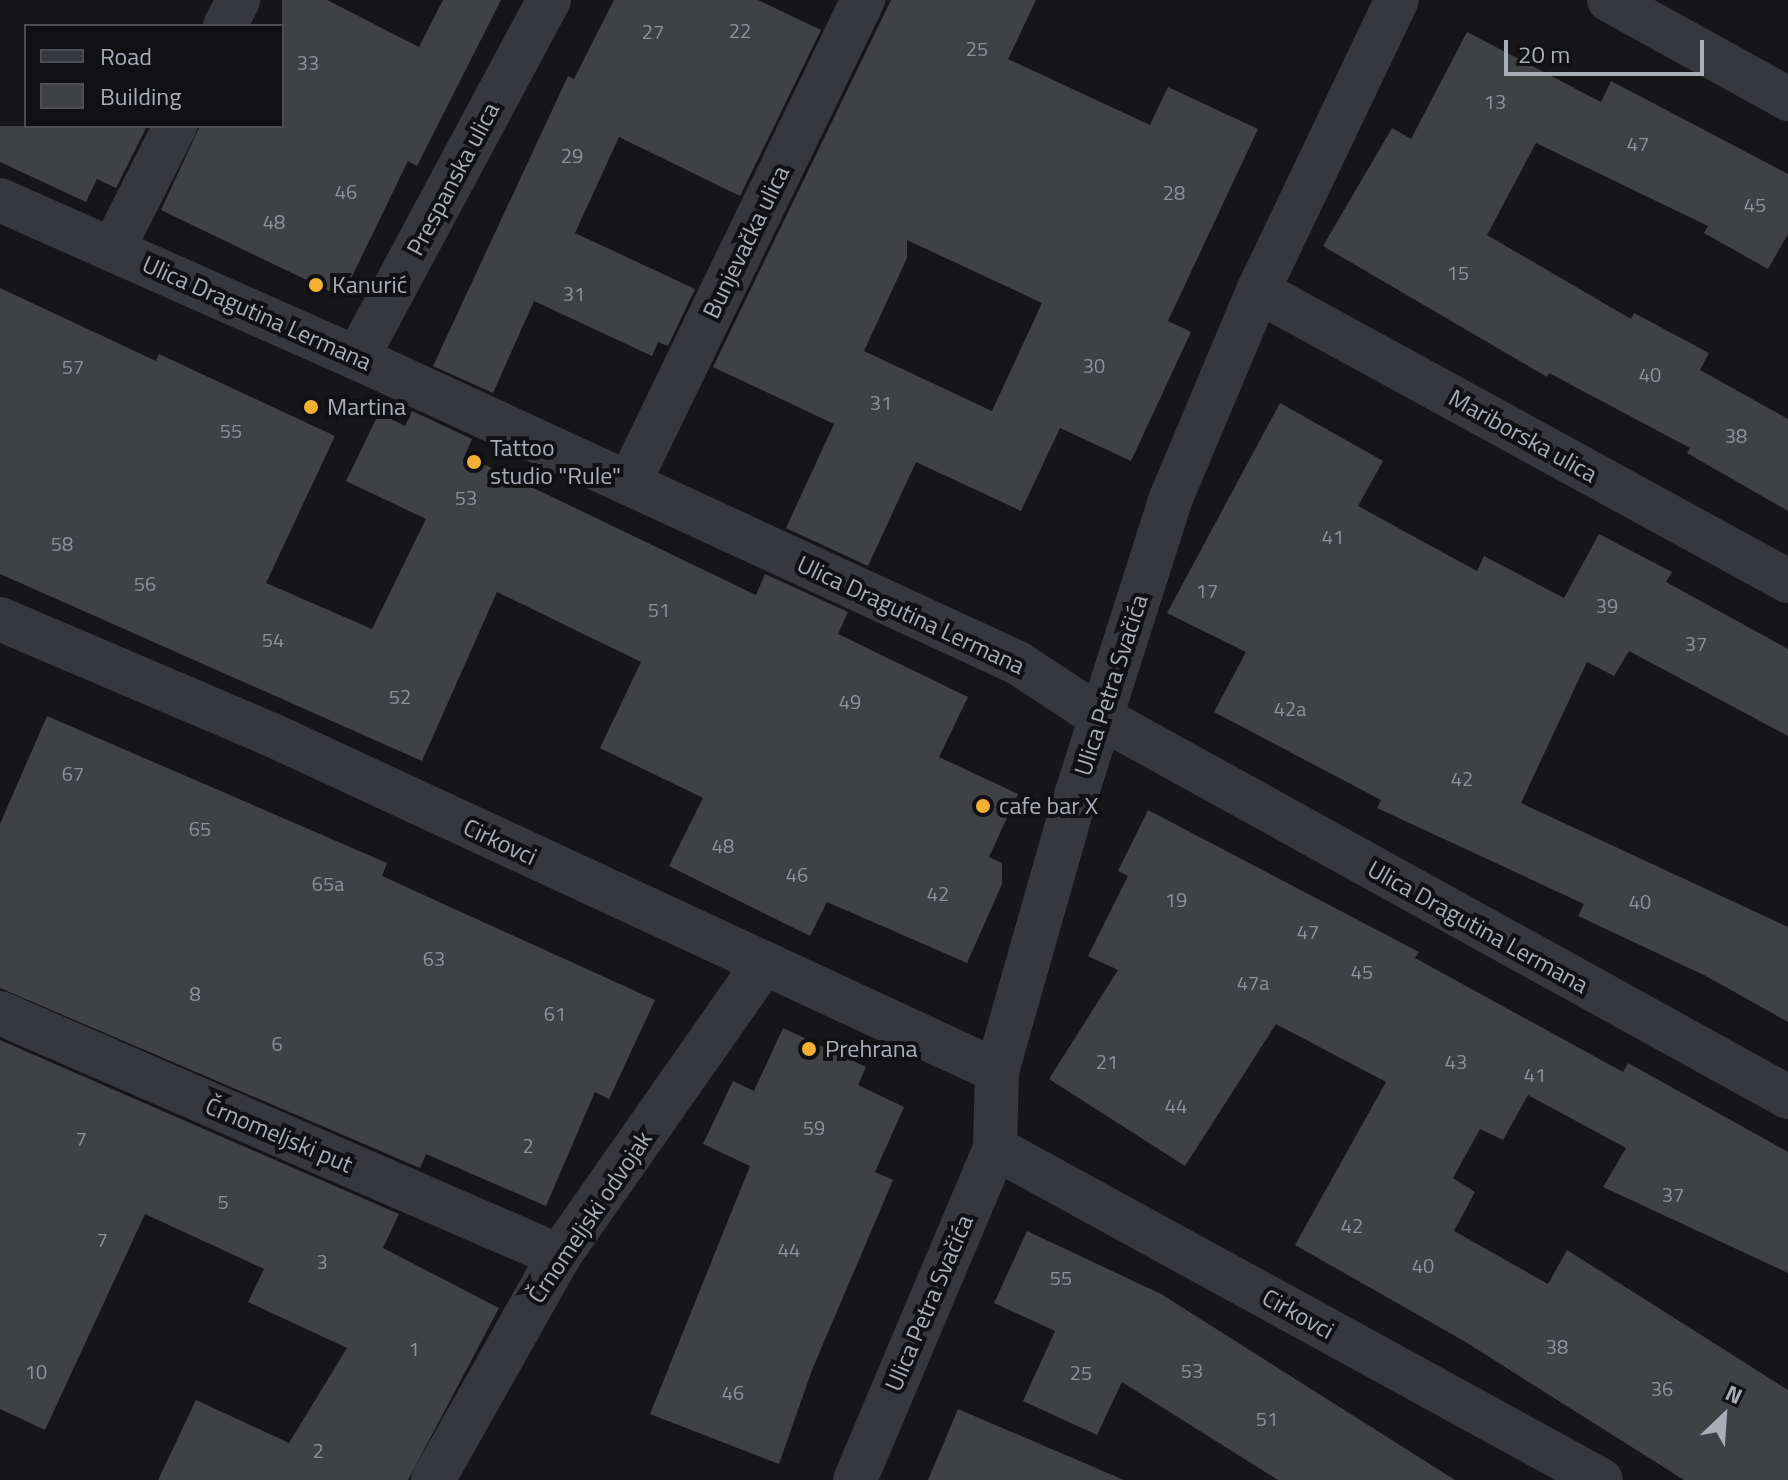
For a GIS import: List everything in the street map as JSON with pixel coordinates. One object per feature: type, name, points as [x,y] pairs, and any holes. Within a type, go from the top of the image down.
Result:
[{"type":"street","points":[[226,24],[238,0]]},
{"type":"street","name":"Prespanska ulica","points":[[357,358],[549,0]]},
{"type":"street","name":"Bunjevačka ulica","points":[[629,483],[863,0]]},
{"type":"street","name":"Ulica Petra Svačića","points":[[855,1480],[995,1148],[997,1071],[1100,717],[1171,498],[1258,291],[1397,0]]},
{"type":"street","points":[[1609,0],[1788,99]]},
{"type":"street","points":[[113,249],[174,128]]},
{"type":"street","name":"Ulica Dragutina Lermana","points":[[0,200],[357,358],[1018,663],[1100,717],[1788,1097]]},
{"type":"street","name":"Mariborska ulica","points":[[1258,291],[1788,581]]},
{"type":"street","name":"Cirkovci","points":[[0,619],[270,734],[997,1071]]},
{"type":"street","name":"Črnomeljski odvojak","points":[[433,1480],[559,1256],[763,965]]},
{"type":"street","name":"Črnomeljski put","points":[[0,1013],[559,1256]]},
{"type":"street","name":"Cirkovci","points":[[995,1148],[1601,1480]]},
{"type":"building","points":[[282,0],[327,0],[419,47],[443,0],[501,0],[417,166],[408,161],[342,297],[161,210],[199,128],[284,128]]},
{"type":"building","points":[[614,0],[758,0],[821,30],[740,196],[619,137],[575,233],[695,289],[668,346],[658,342],[652,356],[534,301],[493,393],[433,366],[568,76],[574,79]]},
{"type":"building","points":[[891,0],[1036,0],[1008,59],[1150,125],[1168,87],[1258,129],[1168,321],[1191,332],[1131,461],[1060,428],[1021,511],[916,462],[868,566],[786,528],[834,424],[713,367]],"holes":[[[907,240],[1042,303],[992,411],[864,351],[907,258]]]},
{"type":"building","points":[[1467,32],[1601,102],[1611,81],[1788,174],[1788,234],[1768,269],[1704,233],[1708,226],[1536,143],[1487,235],[1631,319],[1634,313],[1709,353],[1700,370],[1788,419],[1788,511],[1687,453],[1690,448],[1549,373],[1547,377],[1323,246],[1392,128],[1411,139]]},
{"type":"building","points":[[0,126],[146,128],[116,188],[97,179],[86,202],[0,162]]},
{"type":"building","points":[[0,288],[156,361],[159,354],[335,436],[266,583],[372,629],[426,519],[346,481],[379,413],[405,426],[412,411],[472,439],[465,455],[756,595],[765,574],[848,612],[838,634],[968,697],[939,757],[1018,794],[989,857],[1002,863],[1002,884],[967,963],[827,902],[810,936],[669,866],[703,798],[600,748],[641,662],[497,592],[422,761],[0,574]]},
{"type":"building","points":[[1280,403],[1383,461],[1358,506],[1477,571],[1484,556],[1564,598],[1599,534],[1672,572],[1666,582],[1788,649],[1788,736],[1629,651],[1614,676],[1587,662],[1521,803],[1788,927],[1788,1022],[1706,976],[1578,916],[1584,904],[1377,808],[1381,800],[1214,712],[1246,652],[1167,613]]},
{"type":"building","points":[[47,716],[387,863],[382,876],[655,1000],[609,1099],[595,1092],[546,1206],[426,1154],[420,1168],[0,988],[0,824]]},
{"type":"building","points":[[1148,810],[1419,952],[1415,958],[1623,1072],[1628,1063],[1788,1152],[1788,1273],[1603,1187],[1626,1148],[1528,1095],[1503,1140],[1480,1129],[1453,1178],[1475,1192],[1454,1231],[1548,1284],[1567,1250],[1788,1390],[1788,1480],[1684,1480],[1464,1341],[1295,1245],[1386,1082],[1276,1024],[1185,1166],[1049,1079],[1118,970],[1088,956],[1128,876],[1118,871]]},
{"type":"building","points":[[783,1028],[866,1067],[858,1085],[904,1107],[875,1172],[893,1180],[812,1370],[779,1464],[650,1414],[750,1166],[703,1144],[733,1081],[754,1091]]},
{"type":"building","points":[[0,1040],[399,1214],[383,1248],[499,1308],[408,1480],[158,1480],[196,1400],[289,1443],[347,1348],[248,1302],[264,1269],[145,1214],[45,1430],[0,1409]]},
{"type":"building","points":[[1027,1231],[1161,1294],[1455,1480],[1278,1480],[1122,1382],[1097,1435],[1023,1401],[1055,1331],[994,1303]]},
{"type":"building","points":[[958,1409],[1124,1480],[928,1480]]},
{"type":"place","name":"Kanurić","points":[[316,285]]},
{"type":"place","name":"Martina","points":[[311,407]]},
{"type":"place","name":"Tattoo studio \"Rule\"","points":[[474,462]]},
{"type":"place","name":"cafe bar X","points":[[983,806]]},
{"type":"place","name":"Prehrana","points":[[809,1049]]}]
